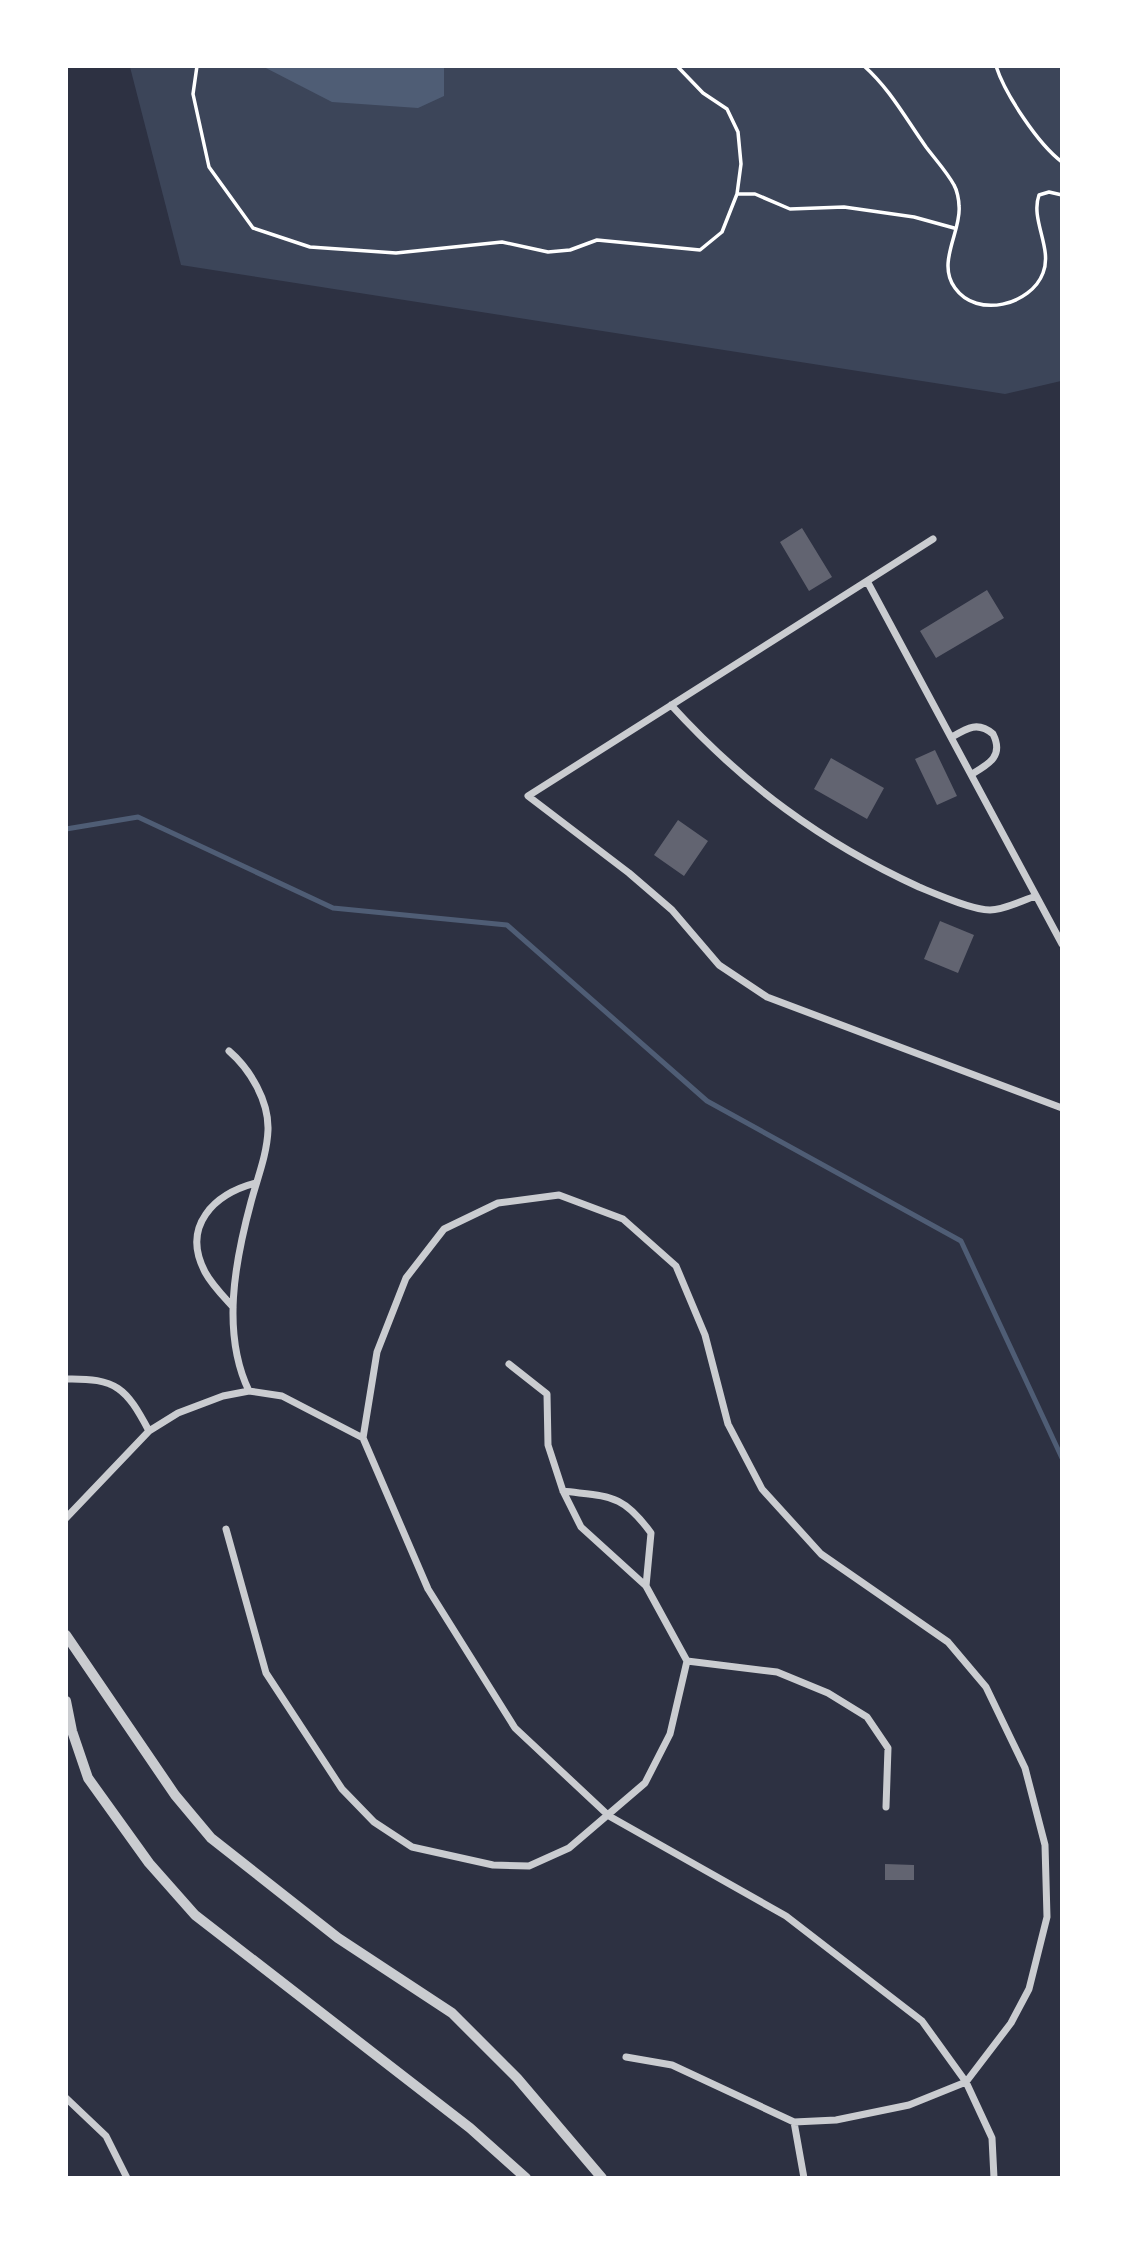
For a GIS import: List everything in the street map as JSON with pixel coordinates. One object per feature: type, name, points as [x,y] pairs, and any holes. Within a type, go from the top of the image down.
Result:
[{"type":"street","points":[[933,539],[528,796],[629,873],[672,910],[719,965],[767,997],[1062,1108]]},
{"type":"street","points":[[867,581],[1062,944]]},
{"type":"street","points":[[671,705],[709,746],[746,779],[808,828],[863,861],[937,895],[990,910],[1036,896]]},
{"type":"street","points":[[952,737],[979,726],[993,734],[997,741],[995,758],[972,774]]},
{"type":"street","points":[[229,1051],[242,1062],[255,1082],[268,1128],[238,1254],[233,1307],[241,1375],[248,1391]]},
{"type":"street","points":[[233,1307],[205,1272],[197,1233],[208,1210],[221,1197],[234,1189],[256,1183]]},
{"type":"street","points":[[625,2057],[672,2065],[794,2122],[835,2120],[909,2105],[966,2082],[1011,2023],[1029,1989],[1047,1917],[1045,1845],[1025,1768],[986,1687],[948,1642],[821,1554],[762,1489],[728,1424],[705,1335],[676,1266],[623,1219],[559,1195],[498,1203],[444,1229],[406,1278],[377,1352],[363,1438],[428,1589],[516,1728],[609,1816],[786,1916],[922,2021],[966,2082],[992,2138],[994,2178]]},
{"type":"street","points":[[226,1529],[266,1673],[342,1789],[374,1822],[412,1847],[493,1864],[529,1866],[569,1848],[645,1783],[670,1734],[687,1661],[646,1586],[581,1527],[563,1491],[548,1445],[547,1394],[509,1364]]},
{"type":"street","points":[[66,1379],[106,1380],[132,1398],[149,1431]]},
{"type":"street","points":[[66,1518],[149,1431],[178,1413],[248,1391],[282,1396],[363,1438]]},
{"type":"street","points":[[563,1491],[608,1497],[633,1508],[651,1533],[646,1586]]},
{"type":"street","points":[[66,1635],[175,1795],[211,1838],[338,1938],[452,2013],[517,2078],[601,2178]]},
{"type":"street","points":[[687,1661],[777,1672],[828,1693],[867,1717],[888,1748],[886,1807]]},
{"type":"street","points":[[66,1700],[72,1731],[88,1778],[149,1863],[195,1915],[470,2128],[526,2178]]},
{"type":"street","points":[[66,2098],[106,2136],[127,2178]]},
{"type":"street","points":[[794,2122],[804,2178]]},
{"type":"path","points":[[197,66],[193,94],[209,167],[253,228],[310,247],[396,253],[502,242],[548,252],[570,250],[597,240],[700,250],[722,232],[737,194],[741,164],[738,132],[727,109],[703,93],[677,66]]},
{"type":"path","points":[[864,66],[896,102],[955,186],[960,208],[948,267],[954,288],[970,301],[989,306],[1013,302],[1035,289],[1044,270],[1044,246],[1035,205],[1039,195],[1049,192],[1062,195]]},
{"type":"path","points":[[996,66],[1000,82],[1041,140],[1062,162]]},
{"type":"path","points":[[737,194],[755,194],[790,209],[844,207],[915,217],[954,228]]},
{"type":"shaded area","points":[[130,67],[1061,67],[1061,381],[1005,394],[181,265]]},
{"type":"shaded area","points":[[264,67],[444,67],[444,96],[418,108],[332,102]]},
{"type":"building","points":[[802,528],[832,577],[809,591],[780,542]]},
{"type":"building","points":[[987,590],[1004,618],[936,658],[920,631]]},
{"type":"building","points":[[935,750],[957,796],[937,805],[915,759]]},
{"type":"building","points":[[831,758],[884,788],[867,819],[814,789]]},
{"type":"building","points":[[678,820],[708,841],[684,876],[654,855]]},
{"type":"building","points":[[940,921],[974,935],[958,973],[924,959]]},
{"type":"building","points":[[885,1864],[914,1865],[914,1880],[885,1880]]},
{"type":"waterway","points":[[66,829],[138,817],[333,908],[507,925],[707,1101],[961,1241],[1062,1458]]}]
